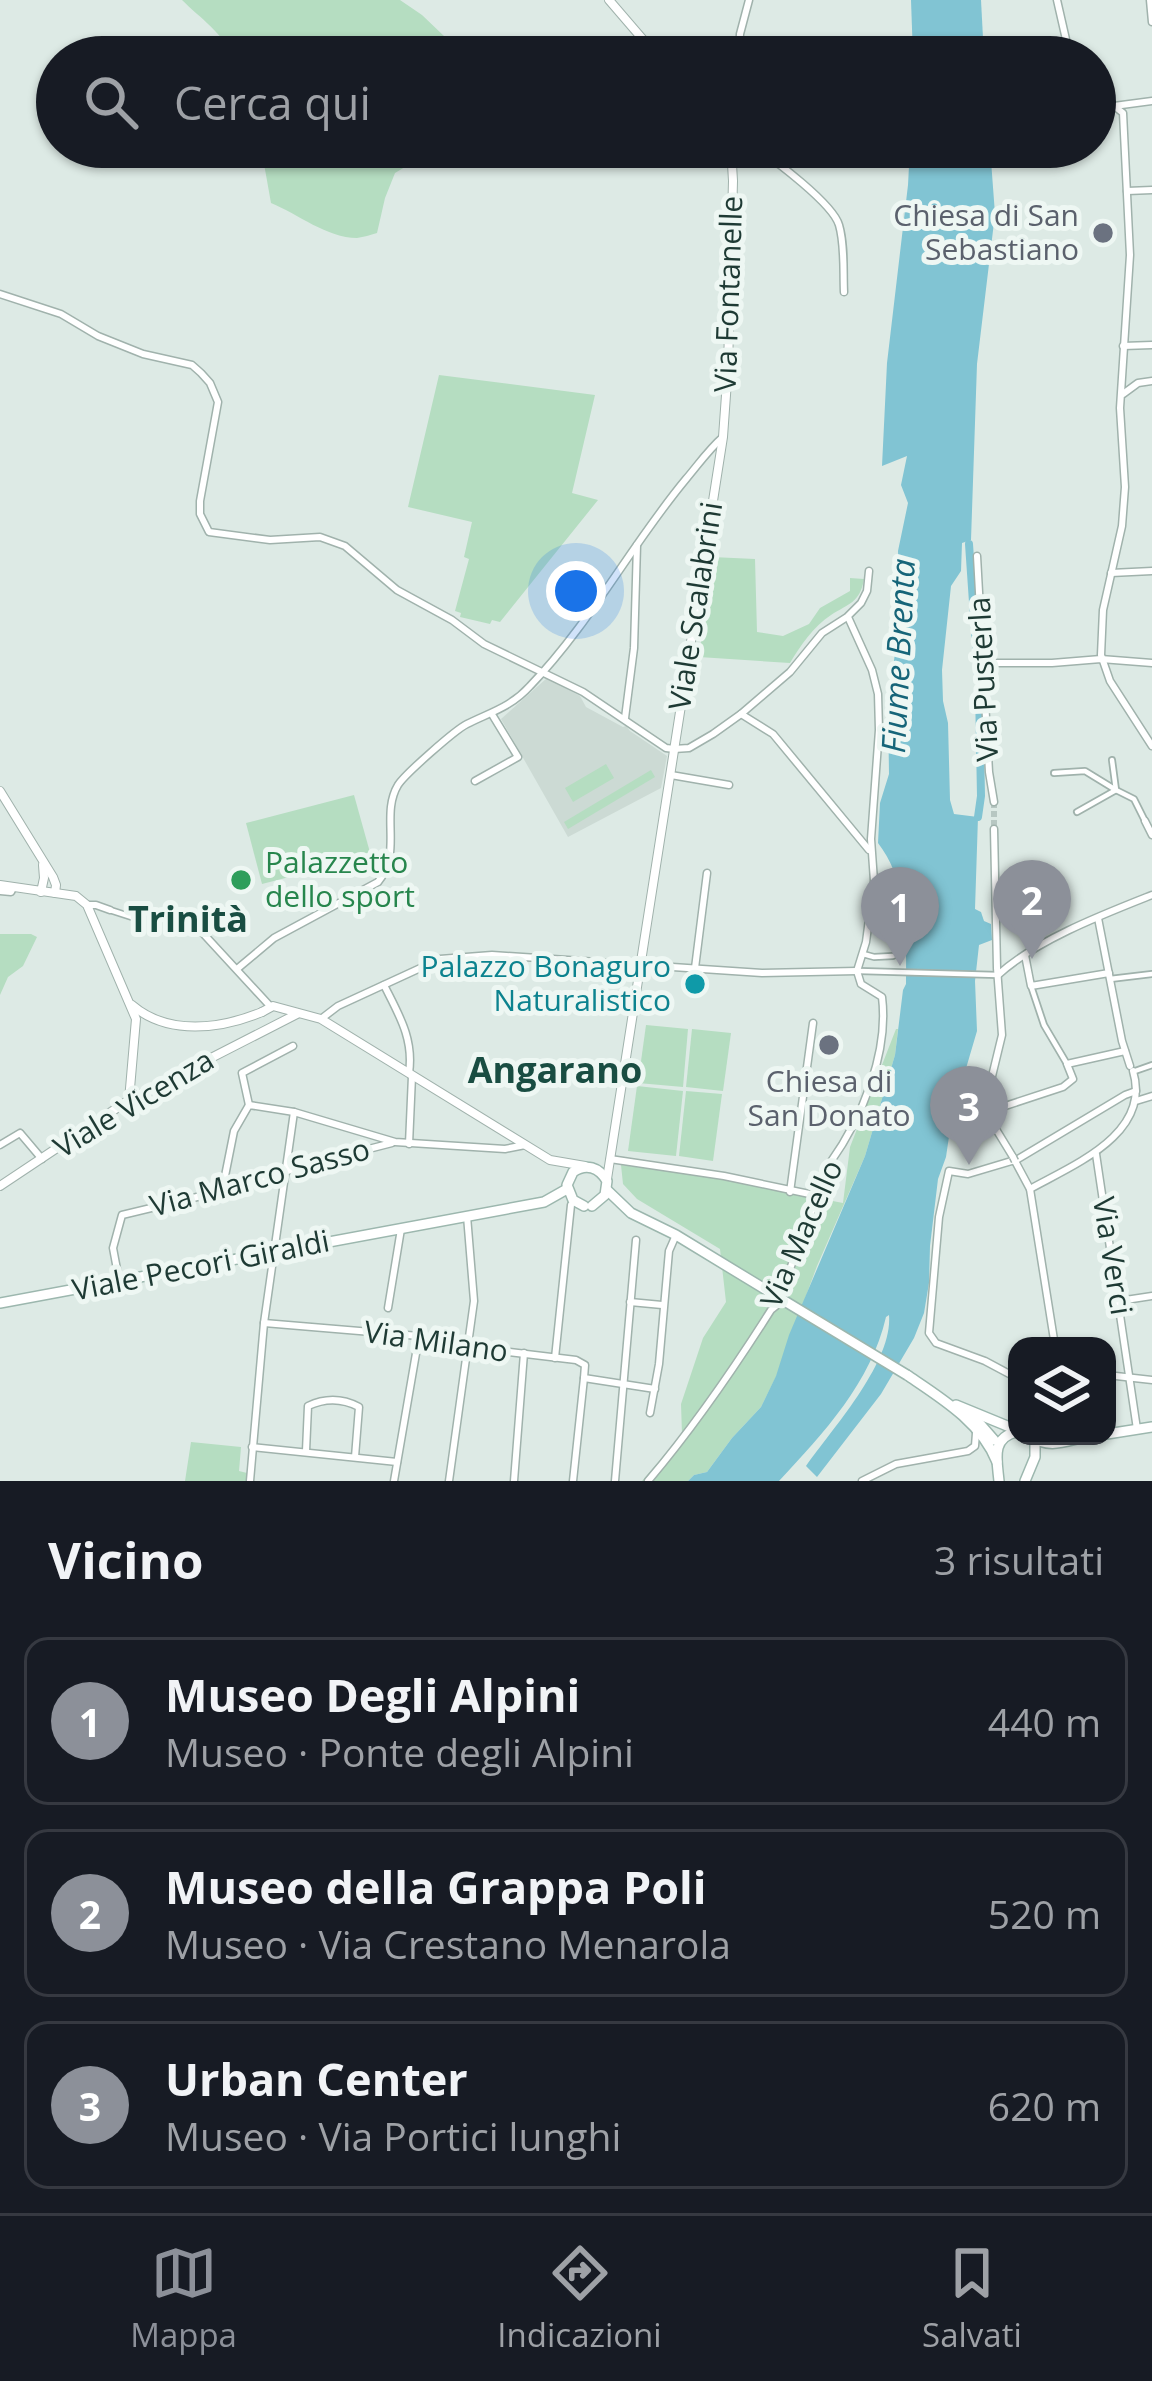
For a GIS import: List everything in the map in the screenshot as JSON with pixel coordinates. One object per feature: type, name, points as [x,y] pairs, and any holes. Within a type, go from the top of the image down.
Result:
[{"type":"main road","points":[[607,1185],[602,1200],[588,1206],[573,1200],[567,1185],[576,1169],[592,1168],[607,1185],[629,1211],[907,1376],[980,1424],[998,1445]]},
{"type":"main road","name":"Viale Pecori Giraldi","points":[[544,1202],[567,1185]]},
{"type":"main road","name":"Viale Pecori Giraldi","points":[[0,1304],[544,1202],[629,1211]]},
{"type":"main road","points":[[941,1398],[1008,1428]]},
{"type":"main road","points":[[957,1410],[986,1438],[997,1462]]},
{"type":"main road","points":[[1116,1433],[1152,1427]]},
{"type":"main road","points":[[999,1481],[998,1445],[1008,1434]]},
{"type":"main road","points":[[1025,1481],[1035,1457],[1034,1445]]},
{"type":"street","points":[[608,0],[640,36]]},
{"type":"street","points":[[740,36],[749,0]]},
{"type":"street","points":[[1057,0],[1065,36]]},
{"type":"street","points":[[1150,0],[1152,22]]},
{"type":"street","points":[[1116,106],[1152,101]]},
{"type":"street","points":[[1116,108],[1123,113],[1130,255],[1120,428],[1124,506],[1103,610],[1101,659],[1152,746]]},
{"type":"street","name":"Via Fontanelle","points":[[723,437],[732,168]]},
{"type":"street","points":[[785,168],[840,225],[844,292]]},
{"type":"street","points":[[1127,190],[1152,190]]},
{"type":"street","points":[[0,293],[61,314],[143,354],[192,365],[210,383],[218,402],[200,501],[200,514],[209,532],[270,541],[320,537],[345,546],[397,590],[484,644],[625,718],[666,748],[688,748],[742,714],[790,671],[822,633],[861,603],[869,571]]},
{"type":"street","points":[[1123,346],[1152,345]]},
{"type":"street","points":[[1121,397],[1129,387],[1152,381]]},
{"type":"street","points":[[237,969],[274,938],[378,882],[391,860],[393,797],[400,782],[463,725],[492,715],[527,690],[666,503],[723,437]]},
{"type":"street","name":"Viale Scalabrini","points":[[607,1185],[723,437]]},
{"type":"street","points":[[625,718],[634,648],[638,545]]},
{"type":"street","name":"Via Pusterla","points":[[977,556],[994,802]]},
{"type":"street","points":[[1111,573],[1152,571]]},
{"type":"street","points":[[848,616],[872,670],[879,730],[871,853],[876,880],[857,971]]},
{"type":"street","points":[[985,663],[1101,659],[1152,663]]},
{"type":"street","points":[[742,714],[773,734],[871,853]]},
{"type":"street","points":[[475,781],[518,757],[492,715]]},
{"type":"street","points":[[1112,760],[1116,790]]},
{"type":"street","points":[[1054,773],[1085,772],[1134,799],[1152,835]]},
{"type":"street","points":[[671,775],[729,785]]},
{"type":"street","points":[[1077,812],[1116,790]]},
{"type":"street","points":[[0,791],[31,838],[56,885],[55,893]]},
{"type":"street","points":[[994,830],[1002,1035],[987,1112],[1030,1189],[1053,1337]]},
{"type":"street","points":[[41,892],[42,863]]},
{"type":"street","points":[[695,968],[707,873]]},
{"type":"street","points":[[0,888],[82,898],[87,905],[137,1027],[129,1100]]},
{"type":"street","points":[[321,1019],[338,1006],[440,959],[458,957],[492,955],[762,973],[998,975],[1024,955],[1098,917],[1152,896]]},
{"type":"street","points":[[87,905],[141,920]]},
{"type":"street","points":[[1030,1189],[1096,1154],[1129,1122],[1136,1096],[1138,1085],[1124,1046],[1098,917]]},
{"type":"street","points":[[199,929],[268,1009],[282,1015],[276,1024],[263,1022],[268,1009]]},
{"type":"street","points":[[861,953],[893,956]]},
{"type":"street","points":[[987,1112],[1072,1082],[1036,1006],[1024,955]]},
{"type":"street","name":"Via Macello","points":[[648,1481],[745,1355],[776,1306],[830,1162],[844,1144],[878,1064],[882,997],[861,985],[857,971]]},
{"type":"street","points":[[1031,986],[1152,974]]},
{"type":"street","points":[[384,985],[410,1047],[409,1144]]},
{"type":"street","points":[[131,1004],[155,1020]]},
{"type":"street","points":[[137,1027],[142,1019],[213,1026],[268,1009],[304,1013],[550,1160],[592,1168],[609,1159],[819,1196]]},
{"type":"street","name":"Viale Vicenza","points":[[0,1186],[129,1100],[304,1013]]},
{"type":"street","points":[[790,1192],[813,1023]]},
{"type":"street","points":[[222,1191],[234,1131],[249,1105],[242,1073],[293,1046]]},
{"type":"street","points":[[1067,1064],[1124,1046]]},
{"type":"street","points":[[1132,1069],[1152,1065]]},
{"type":"street","points":[[1008,1373],[936,1343],[929,1334],[939,1217],[949,1171],[968,1174],[1018,1159],[1124,1095],[1152,1096]]},
{"type":"street","points":[[249,1105],[294,1112],[395,1142]]},
{"type":"street","points":[[250,1481],[264,1322],[294,1112]]},
{"type":"street","points":[[0,1144],[20,1133],[42,1159]]},
{"type":"street","name":"Via Marco Sasso","points":[[120,1281],[113,1248],[122,1216],[395,1142],[506,1149],[525,1145]]},
{"type":"street","name":"Via Verci","points":[[1096,1154],[1137,1430]]},
{"type":"street","points":[[550,1160],[567,1185]]},
{"type":"street","points":[[555,1358],[571,1205]]},
{"type":"street","points":[[449,1481],[474,1301],[467,1216]]},
{"type":"street","points":[[388,1308],[401,1228]]},
{"type":"street","points":[[650,1413],[669,1251],[676,1235]]},
{"type":"street","points":[[615,1481],[636,1240]]},
{"type":"street","points":[[1119,1301],[1152,1296]]},
{"type":"street","points":[[630,1302],[664,1305]]},
{"type":"street","name":"Via Milano","points":[[264,1322],[419,1336],[467,1347],[576,1360],[585,1365],[588,1379]]},
{"type":"street","points":[[394,1481],[419,1336]]},
{"type":"street","points":[[514,1481],[524,1353]]},
{"type":"street","points":[[1116,1376],[1152,1379]]},
{"type":"street","points":[[573,1481],[588,1379],[655,1389]]},
{"type":"street","points":[[306,1451],[308,1406],[321,1400],[346,1401],[359,1407],[356,1457]]},
{"type":"street","points":[[862,1481],[896,1464],[960,1454],[974,1446],[975,1429]]},
{"type":"street","points":[[252,1447],[397,1462]]},
{"type":"shaded area","points":[[547,678],[667,756],[661,788],[568,837],[501,719]]},
{"type":"green space","points":[[182,0],[400,0],[444,36],[219,36]]},
{"type":"green space","points":[[265,168],[403,168],[395,173],[377,233],[346,237],[271,203]]},
{"type":"green space","points":[[439,375],[595,395],[572,493],[598,500],[500,622],[460,617],[455,611],[469,559],[464,557],[472,522],[408,507]]},
{"type":"green space","points":[[712,557],[755,559],[757,632],[783,636],[809,624],[820,608],[850,591],[850,578],[864,579],[856,598],[819,625],[790,663],[699,657]]},
{"type":"green space","points":[[606,764],[614,778],[573,802],[565,788]]},
{"type":"green space","points":[[651,770],[655,777],[568,829],[564,822]]},
{"type":"green space","points":[[354,795],[371,856],[262,884],[246,823]]},
{"type":"green space","points":[[0,934],[37,937],[23,966],[8,977],[0,995]]},
{"type":"green space","points":[[646,1025],[688,1029],[683,1087],[638,1083]]},
{"type":"green space","points":[[692,1029],[731,1033],[723,1091],[686,1087]]},
{"type":"green space","points":[[896,1029],[895,1055],[865,1156],[761,1407],[707,1472],[688,1481],[642,1481],[682,1434],[681,1404],[703,1338],[726,1302],[720,1249],[637,1199],[623,1184],[621,1165],[843,1203],[850,1147]]},
{"type":"green space","points":[[637,1086],[683,1091],[676,1156],[628,1151]]},
{"type":"green space","points":[[686,1091],[722,1094],[713,1161],[679,1156]]},
{"type":"green space","points":[[191,1442],[241,1447],[239,1471],[247,1473],[246,1481],[185,1481]]},
{"type":"water","points":[[911,0],[981,0],[983,36],[912,36]]},
{"type":"water","name":"Fiume Brenta","points":[[909,168],[992,168],[995,214],[977,364],[971,540],[962,543],[961,571],[951,586],[942,670],[950,800],[954,814],[978,817],[975,909],[991,924],[992,940],[979,945],[977,1031],[938,1179],[924,1313],[881,1394],[817,1477],[806,1466],[872,1373],[888,1333],[889,1315],[857,1385],[779,1481],[688,1481],[707,1472],[761,1407],[865,1156],[895,1055],[906,984],[905,929],[895,875],[878,843],[880,803],[889,774],[888,706],[900,615],[898,551],[908,503],[901,485],[907,456],[882,466],[887,363]]},
{"type":"waterway","points":[[969,544],[978,675]]},
{"type":"waterway","points":[[978,817],[979,689]]},
{"type":"tunnel","points":[[994,802],[994,829]]},
{"type":"place","name":"Chiesa di San Sebastiano","points":[[1103,233]]},
{"type":"place","name":"Palazzetto dello sport","points":[[241,880]]},
{"type":"place","name":"Museo della Grappa Poli","points":[[1032,959]]},
{"type":"place","name":"Museo Degli Alpini","points":[[900,966]]},
{"type":"place","name":"Palazzo Bonaguro Naturalistico","points":[[695,984]]},
{"type":"place","name":"Chiesa di San Donato","points":[[829,1045]]},
{"type":"place","name":"Urban Center","points":[[969,1165]]},
{"type":"district","name":"Trinità","points":[[188,919]]},
{"type":"district","name":"Angarano","points":[[555,1070]]}]
